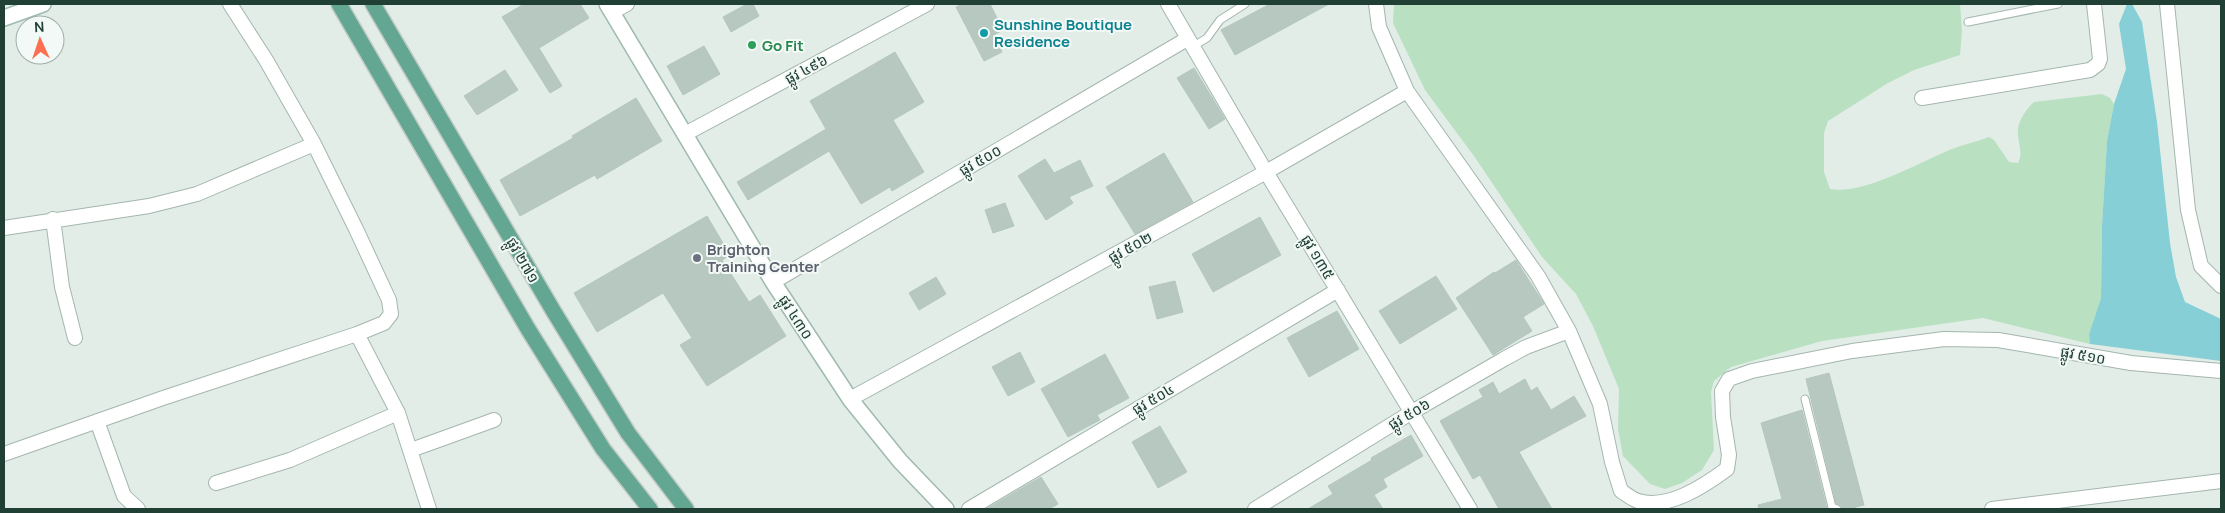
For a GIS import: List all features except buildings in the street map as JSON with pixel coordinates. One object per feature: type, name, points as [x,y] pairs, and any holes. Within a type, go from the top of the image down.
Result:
[{"type":"main road","name":"ផ្លូវ ២៧១","points":[[339,4],[533,337],[603,449],[650,509]]},
{"type":"main road","name":"ផ្លូវ ២៧១","points":[[373,4],[628,433],[686,509]]},
{"type":"street","points":[[4,18],[43,4]]},
{"type":"street","points":[[4,454],[357,334],[384,322],[391,314],[389,300],[314,144],[266,60],[230,4]]},
{"type":"street","points":[[610,8],[627,4]]},
{"type":"street","name":"ផ្លូវ ៤៩៦","points":[[685,134],[927,4]]},
{"type":"street","name":"ផ្លូវ ១៣៥","points":[[1168,4],[1266,172],[1470,509]]},
{"type":"street","points":[[1376,4],[1379,27],[1407,91],[1538,276],[1569,331]]},
{"type":"street","points":[[1922,98],[2090,70],[2100,59],[2094,4]]},
{"type":"street","points":[[2167,4],[2188,210],[2201,266],[2221,286]]},
{"type":"street","name":"ផ្លូវ ៤៣០","points":[[610,8],[773,282],[850,399],[900,461],[946,509]]},
{"type":"street","name":"ផ្លូវ ៥០០","points":[[773,282],[1190,43]]},
{"type":"street","name":"ផ្លូវ ៥០២","points":[[850,399],[1266,172],[1407,91]]},
{"type":"street","points":[[4,228],[53,219],[149,206],[197,194],[314,144]]},
{"type":"street","points":[[53,219],[62,287],[75,338]]},
{"type":"street","name":"ផ្លូវ ៥០៤","points":[[969,509],[1338,290]]},
{"type":"street","name":"ផ្លូវ ៥១០","points":[[1569,331],[1600,404],[1612,462],[1621,491],[1637,500],[1656,504],[1700,489],[1727,469],[1729,455],[1723,416],[1722,390],[1729,379],[1752,371],[1852,351],[1944,339],[1998,340],[2131,363],[2221,372]]},
{"type":"street","name":"ផ្លូវ ៥០៦","points":[[1255,509],[1412,412],[1526,347],[1569,331]]},
{"type":"street","points":[[357,334],[398,413],[429,509]]},
{"type":"street","points":[[216,483],[290,460],[398,413]]},
{"type":"street","points":[[411,450],[494,420]]},
{"type":"street","points":[[97,421],[124,496],[138,509]]},
{"type":"street","points":[[1992,509],[2221,481]]},
{"type":"lane","points":[[1190,43],[1207,38],[1220,20],[1245,4]]},
{"type":"lane","points":[[1968,22],[2058,4]]},
{"type":"lane","points":[[1806,399],[1832,506],[1837,509]]},
{"type":"green space","points":[[1394,4],[1960,4],[1962,31],[1960,55],[1914,70],[1888,83],[1828,121],[1824,133],[1824,172],[1830,189],[1844,190],[1875,182],[1952,149],[1989,137],[1994,140],[2009,162],[2018,163],[2020,151],[2018,126],[2023,115],[2034,102],[2102,94],[2110,98],[2114,104],[2107,141],[2102,226],[2101,298],[2089,334],[2090,344],[1983,318],[1822,341],[1731,367],[1714,381],[1711,392],[1714,450],[1702,470],[1682,483],[1665,489],[1650,484],[1623,456],[1618,429],[1619,389],[1593,326],[1576,294],[1542,257],[1474,156],[1425,90],[1393,23]]},
{"type":"water","points":[[2127,4],[2132,4],[2142,22],[2157,122],[2170,243],[2176,277],[2185,302],[2221,319],[2221,361],[2090,344],[2089,334],[2101,298],[2102,226],[2107,141],[2114,104],[2126,69],[2119,24]]},
{"type":"place","name":"Sunshine Boutique Residence","points":[[984,33]]},
{"type":"place","name":"Go Fit","points":[[752,45]]},
{"type":"place","name":"Brighton Training Center","points":[[697,258]]}]
